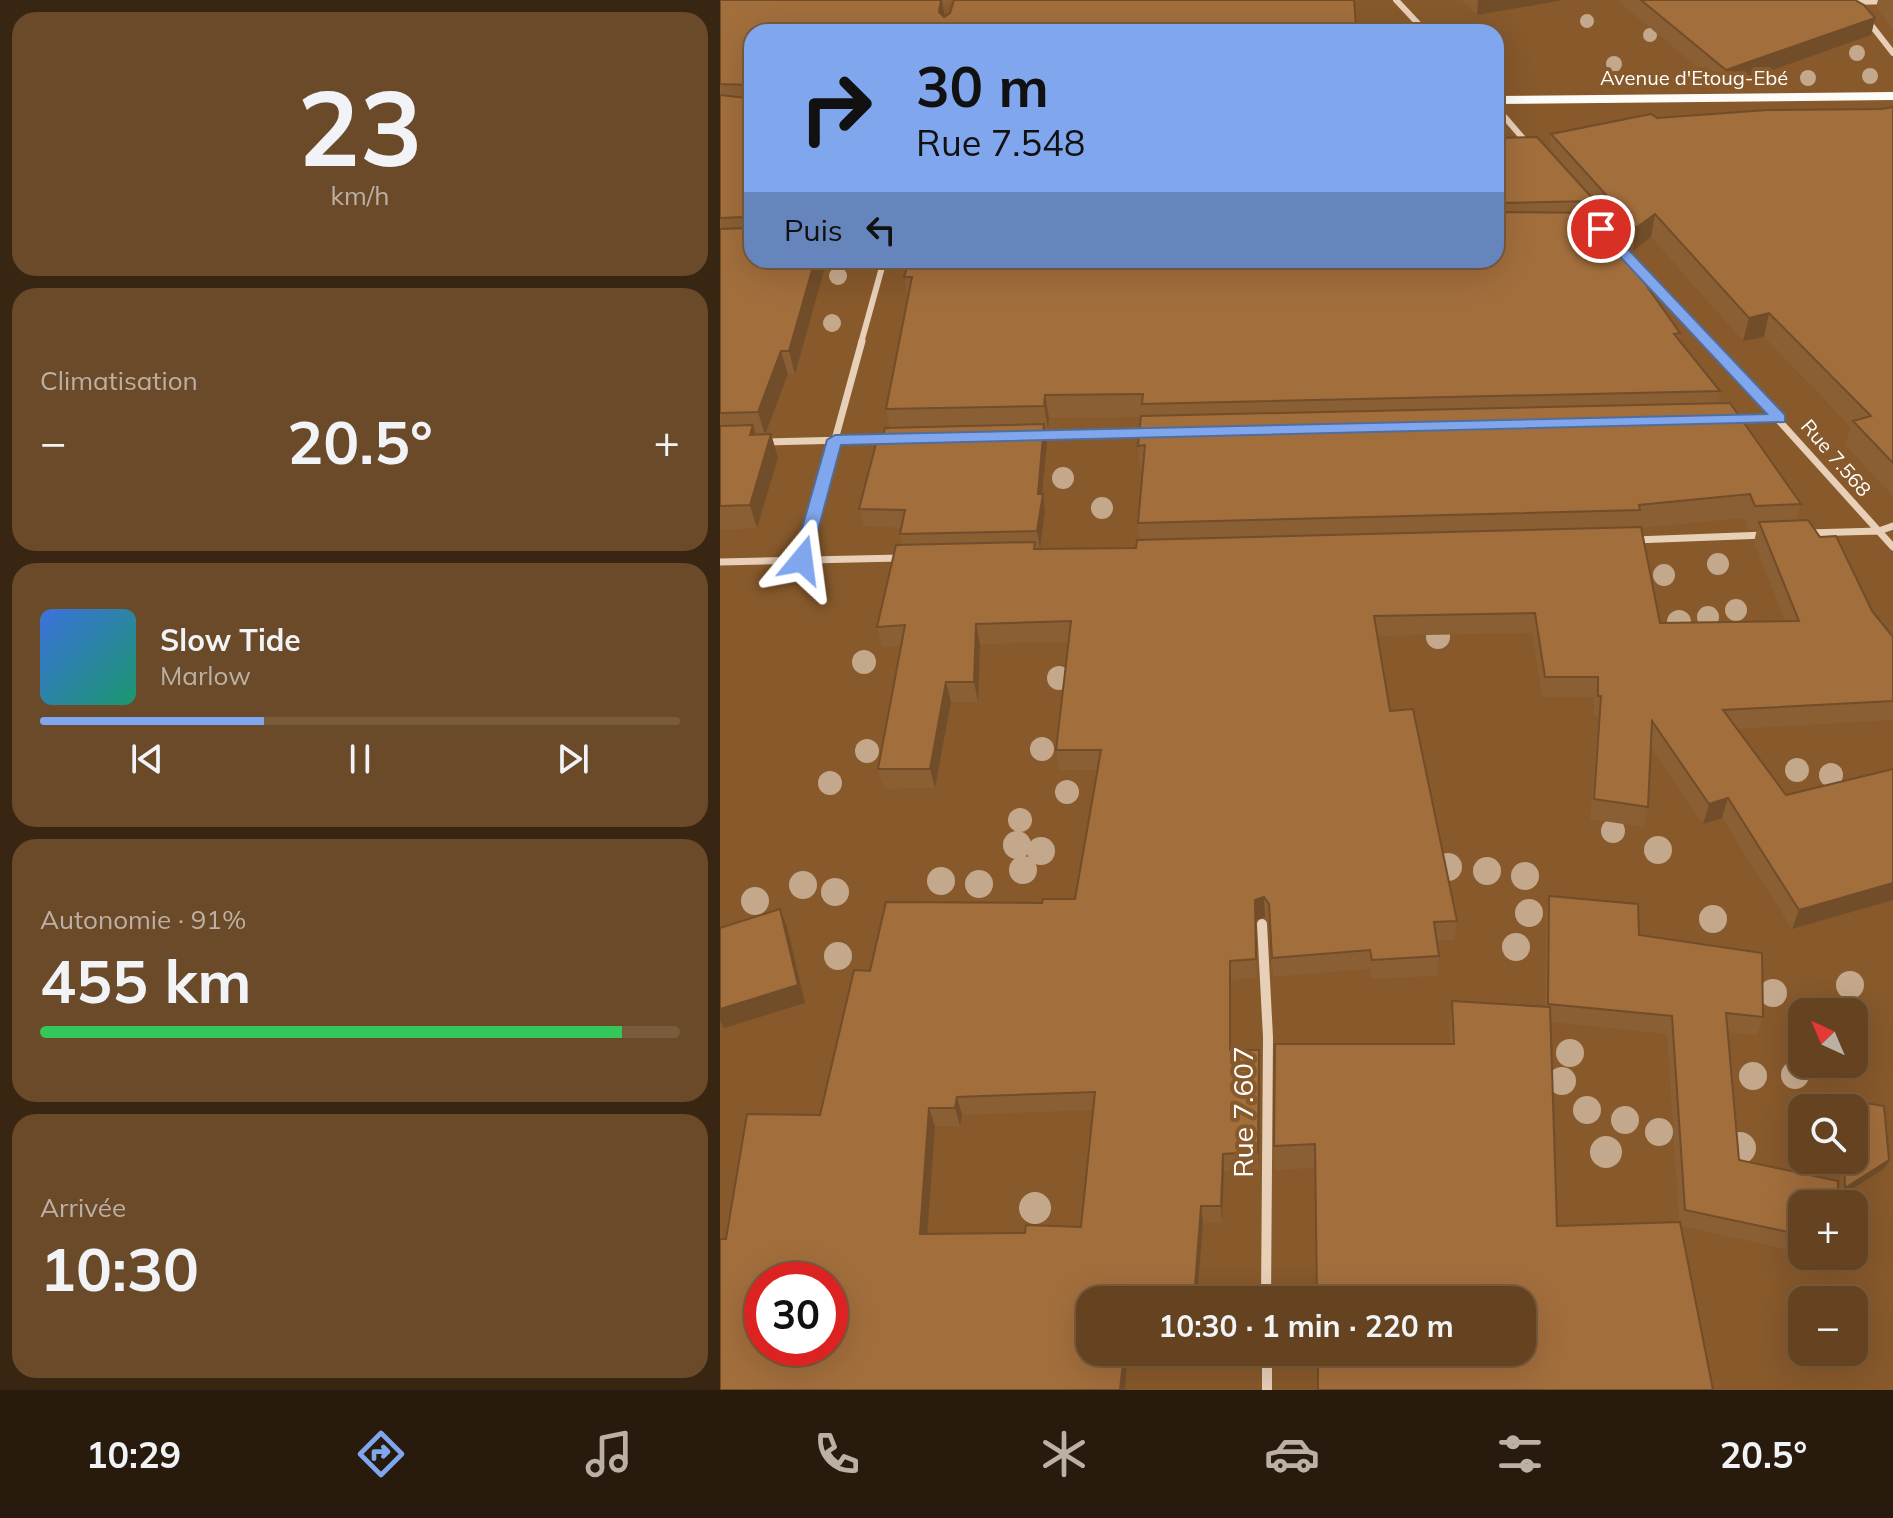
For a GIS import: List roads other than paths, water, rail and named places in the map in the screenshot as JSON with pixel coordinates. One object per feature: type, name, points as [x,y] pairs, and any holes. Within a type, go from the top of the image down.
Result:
[{"type":"main road","name":"Avenue d'Etoug-Ebé","points":[[1504,100],[1893,96]]},
{"type":"street","points":[[1396,0],[1418,24]]},
{"type":"street","points":[[1851,1],[1893,1]]},
{"type":"street","points":[[1851,1],[1893,53]]},
{"type":"street","points":[[1504,116],[1534,152]]},
{"type":"street","name":"Rue 7.568","points":[[1612,240],[1780,419],[1893,547]]},
{"type":"street","points":[[802,560],[882,268]]},
{"type":"street","points":[[1717,420],[1780,419]]},
{"type":"street","points":[[1024,436],[1150,433]]},
{"type":"street","points":[[749,442],[898,439]]},
{"type":"street","points":[[1801,534],[1879,531],[1893,526]]},
{"type":"street","points":[[1629,541],[1769,535]]},
{"type":"street","points":[[720,562],[914,558]]},
{"type":"street","name":"Rue 7.607","points":[[1262,924],[1268,1037],[1266,1286]]},
{"type":"street","points":[[1267,1366],[1267,1390]]}]
